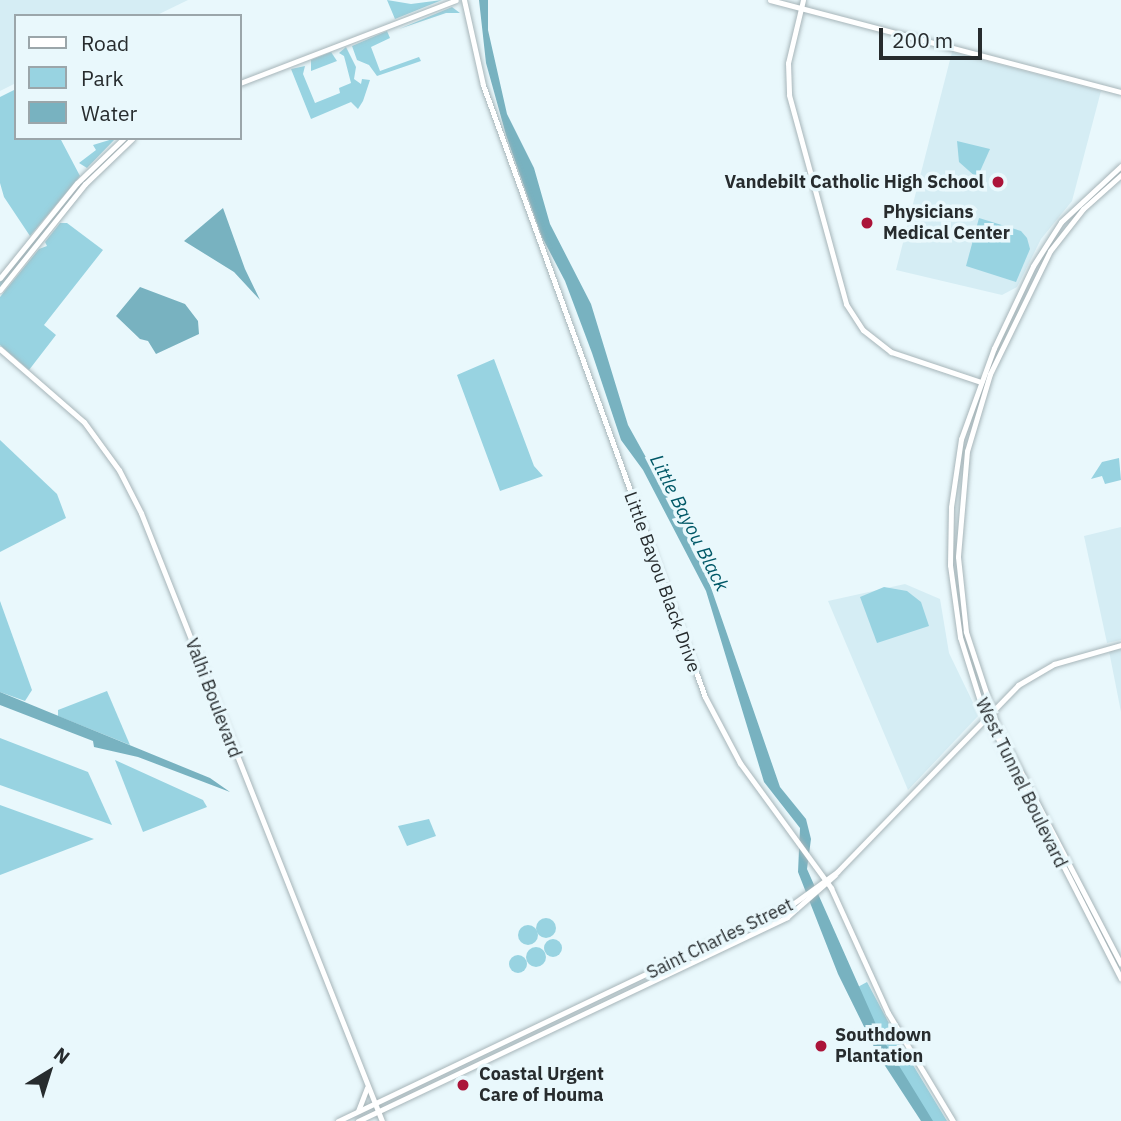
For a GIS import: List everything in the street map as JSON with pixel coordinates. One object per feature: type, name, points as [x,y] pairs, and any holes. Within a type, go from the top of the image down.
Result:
[{"type":"street","points":[[242,82],[456,0]]},
{"type":"street","name":"Little Bayou Black Drive","points":[[464,0],[483,85],[700,684],[740,763],[828,882],[888,1013],[953,1121]]},
{"type":"street","points":[[770,0],[1121,92]]},
{"type":"street","points":[[803,0],[788,63],[789,95],[846,303],[863,330],[891,352],[980,382],[987,381]]},
{"type":"street","points":[[0,278],[77,183],[122,140]]},
{"type":"street","points":[[0,290],[85,184],[130,140]]},
{"type":"street","name":"West Tunnel Boulevard","points":[[1121,166],[1061,222],[1008,318],[980,382],[957,459],[950,565],[960,637],[985,716],[1121,979]]},
{"type":"street","name":"West Tunnel Boulevard","points":[[1121,175],[1083,209],[1056,242],[987,381],[967,451],[957,557],[967,632],[991,710],[1121,964]]},
{"type":"street","points":[[1008,318],[1009,332]]},
{"type":"street","name":"Valhi Boulevard","points":[[0,349],[84,422],[129,490],[382,1121]]},
{"type":"street","name":"Saint Charles Street","points":[[358,1121],[753,934],[828,882],[985,716],[1018,685],[1054,664],[1121,645]]},
{"type":"street","name":"Saint Charles Street","points":[[338,1121],[808,898]]},
{"type":"street","points":[[357,1112],[368,1088]]},
{"type":"shaded area","points":[[0,0],[188,0],[159,14],[14,14],[14,84],[0,91]]},
{"type":"shaded area","name":"Vandebilt Catholic High School","points":[[952,52],[1101,91],[1072,201],[1041,239],[1017,287],[1002,295],[896,270]]},
{"type":"shaded area","points":[[1121,527],[1121,640],[1107,643],[1084,536]]},
{"type":"shaded area","points":[[905,584],[940,599],[949,653],[979,715],[908,790],[828,601]]},
{"type":"shaded area","points":[[1121,649],[1121,712],[1109,651]]},
{"type":"green space","points":[[387,0],[411,4],[442,0],[395,19]]},
{"type":"green space","points":[[452,7],[460,13],[446,13],[399,29]]},
{"type":"green space","points":[[387,31],[390,38],[371,47],[380,71],[419,57],[421,61],[377,76],[369,65],[357,60],[352,46]]},
{"type":"green space","points":[[346,47],[356,67],[354,79],[361,84],[362,79],[370,80],[363,101],[358,109],[351,102],[311,119],[291,69],[305,66],[303,74],[315,103],[340,93],[339,88],[351,83],[344,56],[339,53]]},
{"type":"green space","points":[[331,52],[337,61],[311,71],[311,60]]},
{"type":"green space","points":[[14,90],[14,140],[61,140],[80,176],[30,236],[4,197],[0,183],[0,97]]},
{"type":"green space","points":[[114,140],[87,168],[79,163],[96,150],[93,145]]},
{"type":"green space","points":[[957,141],[990,149],[977,178],[959,162]]},
{"type":"green space","points":[[70,196],[73,198],[0,289],[0,282]]},
{"type":"green space","points":[[979,218],[1021,231],[1027,238],[1030,249],[1016,282],[966,266]]},
{"type":"green space","points":[[60,223],[67,223],[103,250],[44,325],[56,335],[29,370],[0,345],[0,297],[39,249],[47,246],[45,242]]},
{"type":"green space","points":[[494,359],[534,466],[543,476],[500,491],[457,375]]},
{"type":"green space","points":[[0,440],[57,494],[66,518],[0,552]]},
{"type":"green space","points":[[1119,458],[1121,480],[1105,484],[1102,476],[1091,479],[1102,462]]},
{"type":"green space","points":[[884,587],[907,591],[921,602],[929,626],[877,643],[860,597]]},
{"type":"green space","points":[[0,601],[32,690],[25,701],[0,692]]},
{"type":"green space","points":[[107,691],[130,745],[58,716],[58,710]]},
{"type":"green space","points":[[0,738],[88,772],[112,825],[0,785]]},
{"type":"green space","points":[[115,760],[203,800],[207,807],[143,832]]},
{"type":"green space","points":[[0,805],[94,839],[0,875]]},
{"type":"green space","points":[[429,819],[436,836],[407,846],[398,826]]},
{"type":"green space","points":[[542,918],[550,918],[556,928],[550,938],[542,938],[536,932],[536,924]]},
{"type":"green space","points":[[528,925],[535,928],[538,935],[535,942],[528,945],[521,942],[518,935],[521,928]]},
{"type":"green space","points":[[549,939],[557,939],[562,948],[560,955],[549,957],[544,952],[544,944]]},
{"type":"green space","points":[[536,947],[543,950],[546,957],[543,964],[536,967],[529,964],[526,957],[529,950]]},
{"type":"green space","points":[[514,955],[522,955],[527,964],[525,971],[514,973],[509,968],[509,960]]},
{"type":"green space","points":[[867,982],[899,1042],[947,1121],[930,1121],[886,1049],[856,988]]},
{"type":"water","points":[[479,0],[488,0],[488,30],[507,114],[534,168],[550,224],[591,304],[628,425],[699,553],[780,787],[806,819],[811,839],[807,869],[882,1038],[933,1121],[921,1121],[878,1055],[838,974],[798,872],[800,828],[764,782],[706,591],[643,470],[621,440],[565,281],[542,237],[506,135],[486,63]]},
{"type":"water","points":[[223,208],[245,269],[260,300],[234,272],[184,241]]},
{"type":"water","points":[[140,287],[185,304],[198,321],[199,334],[156,354],[148,341],[140,339],[116,316]]},
{"type":"water","points":[[0,692],[210,778],[230,792],[138,757],[94,747],[93,741],[0,705]]},
{"type":"place","name":"Vandebilt Catholic High School","points":[[998,182]]},
{"type":"place","name":"Physicians Medical Center","points":[[867,223]]},
{"type":"place","name":"Southdown Plantation","points":[[821,1046]]},
{"type":"place","name":"Coastal Urgent Care of Houma","points":[[463,1085]]},
{"type":"water label","name":"Little Bayou Black","points":[[689,523]]}]
